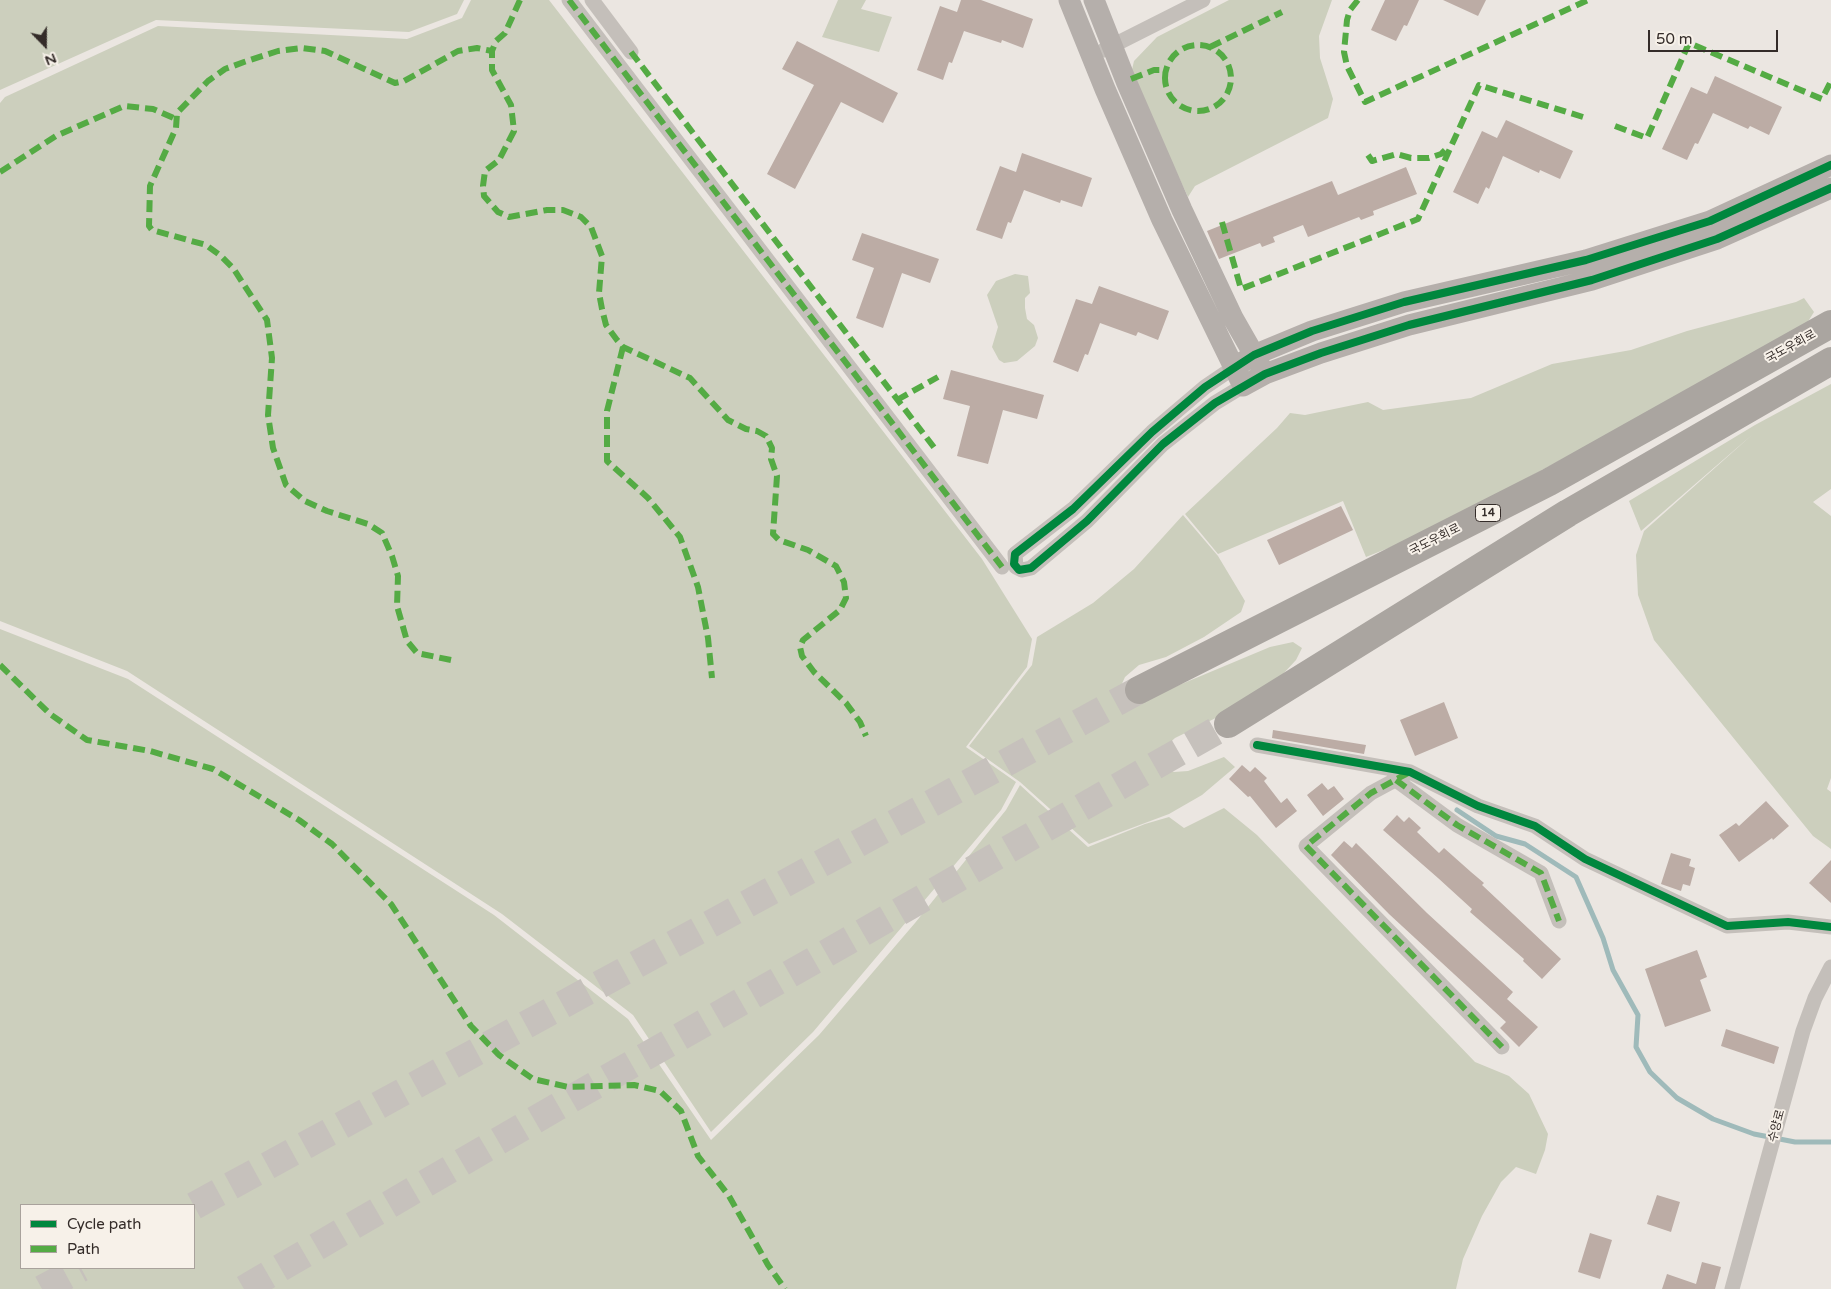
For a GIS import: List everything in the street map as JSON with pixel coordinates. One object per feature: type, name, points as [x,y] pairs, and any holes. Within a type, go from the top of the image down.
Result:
[{"type":"highway","name":"국도우회로","points":[[1139,690],[1549,482],[1831,324]]},
{"type":"highway","points":[[1228,724],[1568,513],[1831,361]]},
{"type":"street","points":[[569,0],[1002,566]]},
{"type":"street","points":[[592,0],[631,52]]},
{"type":"street","points":[[1094,0],[1182,210],[1233,318],[1265,374]]},
{"type":"street","points":[[1092,57],[1203,0]]},
{"type":"street","points":[[1075,2],[1092,57],[1162,220],[1238,377]]},
{"type":"street","points":[[1831,165],[1710,221],[1586,260],[1404,302],[1297,337],[1254,355],[1238,377],[1215,403],[1163,444],[1087,521],[1031,568],[1022,570],[1016,567],[1015,554],[1073,509],[1152,432],[1205,387],[1238,377],[1265,374],[1321,353],[1409,325],[1592,280],[1717,239],[1831,188]]},
{"type":"street","points":[[1233,318],[1254,334],[1267,338],[1297,337]]},
{"type":"street","points":[[1257,745],[1410,772],[1478,806],[1535,826],[1585,859],[1727,926],[1788,922],[1831,927]]},
{"type":"street","points":[[1410,772],[1371,793],[1306,846],[1502,1047]]},
{"type":"street","points":[[1396,780],[1457,825],[1542,873],[1559,921]]},
{"type":"street","name":"수양로","points":[[1732,1289],[1803,1031],[1815,998],[1831,967]]},
{"type":"green space","points":[[0,0],[464,0],[457,14],[409,32],[156,20],[0,90]]},
{"type":"green space","points":[[471,0],[549,0],[982,559],[1032,639],[1027,667],[966,747],[1016,782],[1001,810],[813,1032],[711,1132],[633,1015],[502,914],[127,671],[0,621],[0,103],[5,97],[158,26],[407,39],[462,18]]},
{"type":"green space","points":[[838,0],[866,0],[861,9],[892,17],[879,52],[822,37]]},
{"type":"green space","points":[[1229,0],[1332,0],[1319,36],[1320,58],[1333,99],[1328,118],[1195,186],[1188,197],[1131,74],[1134,61],[1157,37]]},
{"type":"green space","points":[[1015,274],[1028,276],[1030,293],[1025,298],[1025,308],[1027,319],[1034,325],[1038,338],[1035,346],[1017,361],[1004,363],[999,360],[992,347],[998,327],[987,295],[996,281]]},
{"type":"green space","points":[[1804,298],[1814,312],[1804,328],[1426,533],[1366,557],[1343,501],[1218,554],[1185,514],[1277,428],[1290,413],[1305,415],[1368,402],[1383,410],[1471,398],[1552,364],[1631,350],[1687,331],[1796,302]]},
{"type":"green space","points":[[1831,384],[1831,489],[1813,502],[1831,516],[1831,778],[1827,789],[1831,792],[1831,849],[1813,836],[1654,640],[1638,595],[1636,555],[1644,531],[1753,434],[1641,531],[1629,501],[1755,425]]},
{"type":"green space","points":[[1183,515],[1218,556],[1245,601],[1241,612],[1204,637],[1166,657],[1139,665],[1125,677],[1120,688],[1129,701],[1141,701],[1270,647],[1293,642],[1302,648],[1296,660],[1283,674],[1228,712],[1175,738],[1161,751],[1159,758],[1159,766],[1174,772],[1188,771],[1224,757],[1235,767],[1202,795],[1169,814],[1089,844],[1020,782],[969,746],[1032,665],[1037,637],[1093,603],[1134,569]]},
{"type":"green space","points":[[0,629],[128,679],[494,915],[628,1019],[711,1140],[819,1035],[915,923],[1006,810],[1020,785],[1088,847],[1145,824],[1169,817],[1184,828],[1224,808],[1257,835],[1475,1062],[1509,1076],[1529,1094],[1548,1134],[1545,1150],[1536,1174],[1516,1167],[1501,1182],[1482,1216],[1463,1259],[1456,1289],[0,1289]]},
{"type":"building","points":[[961,0],[981,0],[1033,19],[1023,48],[1002,40],[1001,43],[964,31],[952,63],[949,62],[943,80],[917,70],[940,6],[957,12]]},
{"type":"building","points":[[1385,0],[1419,0],[1407,26],[1404,25],[1396,41],[1371,30]]},
{"type":"building","points":[[1443,0],[1486,0],[1478,16]]},
{"type":"building","points":[[797,41],[898,93],[883,123],[841,102],[795,189],[767,174],[814,85],[782,69]]},
{"type":"building","points":[[1715,76],[1782,107],[1769,135],[1750,126],[1748,129],[1713,113],[1698,144],[1695,143],[1687,160],[1662,149],[1691,87],[1707,94]]},
{"type":"building","points":[[1506,120],[1573,151],[1560,179],[1540,170],[1539,173],[1503,156],[1489,189],[1486,187],[1478,204],[1453,192],[1482,131],[1497,138]]},
{"type":"building","points":[[1022,153],[1092,178],[1082,207],[1061,200],[1060,203],[1024,190],[1011,223],[1008,222],[1002,239],[976,230],[1000,166],[1016,172]]},
{"type":"building","points":[[1406,167],[1417,194],[1373,211],[1374,215],[1361,220],[1359,217],[1308,237],[1303,225],[1273,237],[1275,242],[1262,247],[1260,243],[1219,259],[1207,231],[1332,181],[1338,195]]},
{"type":"building","points":[[862,233],[939,259],[930,283],[902,273],[883,328],[856,318],[874,268],[852,260]]},
{"type":"building","points":[[1099,286],[1169,311],[1158,340],[1138,332],[1136,336],[1100,323],[1088,355],[1085,354],[1078,372],[1053,362],[1076,299],[1092,304]]},
{"type":"building","points":[[951,370],[1044,395],[1037,419],[1003,410],[988,464],[957,456],[970,406],[943,399]]},
{"type":"building","points":[[1341,506],[1353,530],[1279,565],[1267,540]]},
{"type":"building","points":[[1444,702],[1458,738],[1415,756],[1400,720]]},
{"type":"building","points":[[1273,730],[1366,745],[1364,754],[1272,738]]},
{"type":"building","points":[[1242,765],[1250,772],[1255,767],[1267,778],[1264,781],[1281,803],[1287,798],[1297,811],[1276,828],[1250,796],[1248,797],[1229,779]]},
{"type":"building","points":[[1322,783],[1328,790],[1334,786],[1344,799],[1323,816],[1307,795]]},
{"type":"building","points":[[1766,801],[1789,826],[1773,840],[1772,838],[1739,862],[1719,835],[1736,823],[1739,826]]},
{"type":"building","points":[[1397,815],[1404,822],[1409,817],[1421,828],[1417,832],[1439,853],[1444,848],[1484,883],[1482,885],[1561,959],[1542,979],[1523,961],[1524,959],[1470,912],[1472,909],[1383,830]]},
{"type":"building","points":[[1344,841],[1352,848],[1356,843],[1427,913],[1513,992],[1507,999],[1538,1027],[1519,1047],[1500,1028],[1506,1022],[1389,914],[1331,855]]},
{"type":"building","points":[[1671,853],[1691,859],[1689,866],[1695,868],[1690,886],[1683,884],[1681,891],[1661,884]]},
{"type":"building","points":[[1831,860],[1831,903],[1809,883]]},
{"type":"building","points":[[1697,950],[1707,977],[1700,980],[1711,1011],[1665,1027],[1645,969]]},
{"type":"building","points":[[1726,1029],[1779,1047],[1774,1064],[1721,1046]]},
{"type":"building","points":[[1657,1195],[1680,1202],[1671,1232],[1647,1224]]},
{"type":"building","points":[[1590,1233],[1612,1240],[1600,1279],[1578,1272]]},
{"type":"building","points":[[1702,1262],[1721,1267],[1715,1289],[1662,1289],[1667,1274],[1696,1284]]},
{"type":"waterway","points":[[1457,810],[1496,836],[1525,844],[1576,877],[1603,938],[1613,970],[1638,1015],[1636,1047],[1650,1072],[1677,1098],[1713,1119],[1754,1134],[1795,1142],[1831,1142]]},
{"type":"tunnel","points":[[195,1205],[1139,690]]},
{"type":"tunnel","points":[[244,1289],[557,1107],[1228,724]]},
{"type":"tunnel","points":[[42,1289],[79,1269]]},
{"type":"marked path","points":[[520,0],[505,33],[496,41],[492,51],[492,70],[511,105],[514,131],[499,160],[485,171],[484,196],[498,212],[509,217],[547,210],[563,210],[581,217],[591,227],[602,256],[599,293],[606,325],[617,340],[623,347],[690,378],[728,420],[766,436],[772,448],[771,459],[777,476],[773,534],[779,540],[808,550],[836,566],[844,582],[846,598],[840,610],[803,640],[800,647],[802,656],[814,672],[846,703],[860,722],[866,736]]},
{"type":"marked path","points":[[569,0],[1002,567]]},
{"type":"marked path","points":[[1358,0],[1350,10],[1347,20],[1344,52],[1347,66],[1365,102],[1588,0]]},
{"type":"marked path","points":[[1210,47],[1282,12]]},
{"type":"marked path","points":[[1615,126],[1647,138],[1689,43],[1822,99],[1831,81]]},
{"type":"marked path","points":[[1198,45],[1211,48],[1221,55],[1228,65],[1231,78],[1228,91],[1221,101],[1211,108],[1198,111],[1185,108],[1175,101],[1168,91],[1165,78],[1168,65],[1175,55],[1185,48],[1198,45]]},
{"type":"marked path","points":[[451,660],[417,653],[407,641],[397,606],[398,576],[382,533],[368,524],[327,511],[305,501],[286,485],[273,448],[268,415],[272,358],[267,320],[233,268],[221,256],[206,245],[152,230],[149,226],[150,186],[176,128],[177,113],[208,81],[225,69],[278,51],[302,48],[325,51],[395,83],[404,81],[458,51],[477,48],[492,51]]},
{"type":"marked path","points":[[631,52],[936,450]]},
{"type":"marked path","points":[[1131,79],[1154,70],[1166,70]]},
{"type":"marked path","points":[[1222,222],[1241,289],[1418,219],[1479,85],[1583,117]]},
{"type":"marked path","points":[[0,172],[56,136],[124,106],[153,109],[176,119]]},
{"type":"marked path","points":[[1368,155],[1372,161],[1397,154],[1411,158],[1429,158],[1441,154],[1449,146]]},
{"type":"marked path","points":[[623,347],[607,411],[607,461],[648,498],[680,537],[698,587],[708,638],[712,678]]},
{"type":"marked path","points":[[897,400],[938,377]]},
{"type":"marked path","points":[[0,665],[50,714],[87,740],[150,751],[213,769],[299,820],[332,844],[391,904],[471,1026],[499,1055],[533,1079],[568,1087],[634,1085],[660,1091],[681,1111],[698,1156],[729,1196],[768,1265],[785,1289]]},
{"type":"marked path","points":[[1408,773],[1371,793],[1306,846],[1502,1047]]},
{"type":"marked path","points":[[1396,780],[1457,825],[1541,873],[1559,921]]},
{"type":"cycle path","points":[[1831,165],[1710,221],[1586,260],[1404,302],[1312,331],[1254,355],[1205,387],[1152,432],[1073,509],[1015,554],[1014,564],[1019,570],[1031,568],[1087,521],[1163,444],[1215,403],[1265,374],[1321,353],[1409,325],[1592,280],[1717,239],[1831,188]]},
{"type":"cycle path","points":[[1257,745],[1410,772],[1478,806],[1535,826],[1585,859],[1727,926],[1788,922],[1831,927]]}]
